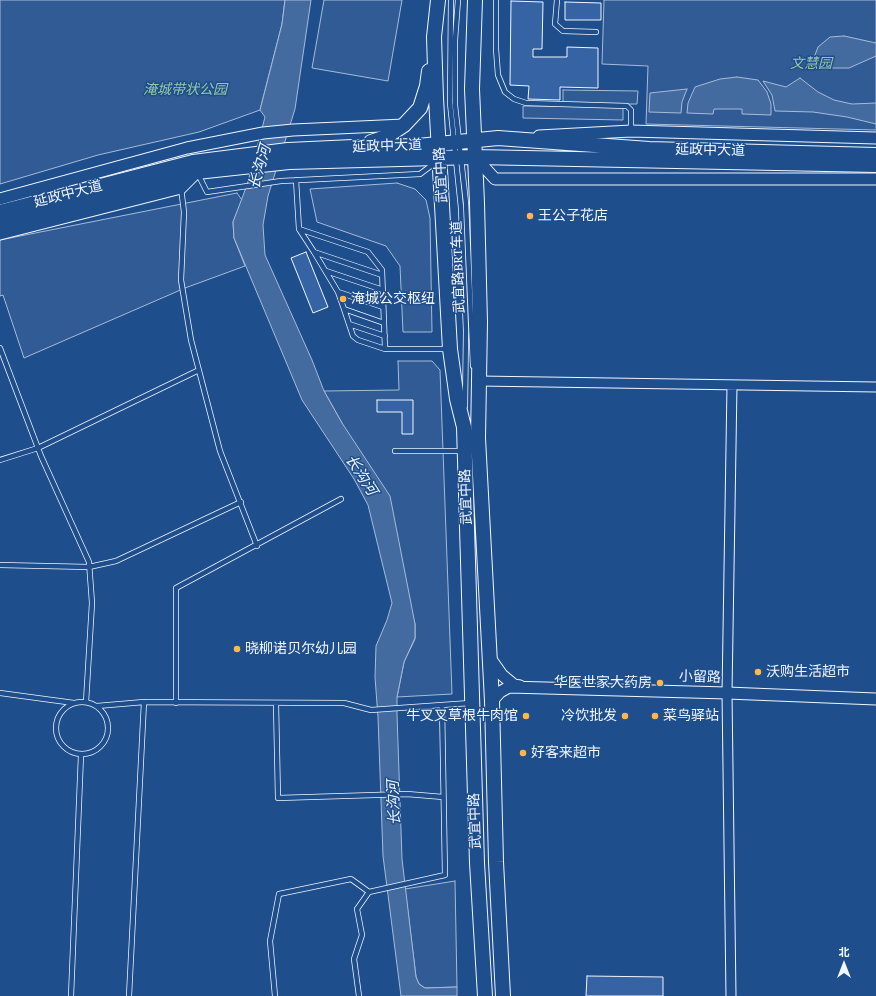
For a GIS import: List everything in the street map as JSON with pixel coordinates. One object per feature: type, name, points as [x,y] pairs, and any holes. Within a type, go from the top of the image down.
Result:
[{"type":"main road","name":"武宜中路","points":[[438,0],[434,38],[436,98],[450,349],[457,400],[464,427],[477,863],[485,996]]},
{"type":"main road","name":"武宜中路","points":[[475,0],[472,89],[474,140],[464,158],[477,203],[480,314],[475,378],[492,701],[496,862],[503,996]]},
{"type":"main road","points":[[353,147],[386,137],[404,125],[420,108],[427,86],[434,38]]},
{"type":"main road","name":"延政中大道","points":[[0,212],[195,167],[353,147],[418,146],[498,138],[649,149],[876,155]]},
{"type":"main road","name":"延政中大道","points":[[289,156],[876,165]]},
{"type":"main road","name":"延政中大道","points":[[0,222],[195,167]]},
{"type":"street","points":[[0,198],[187,148],[263,133],[293,130],[404,125]]},
{"type":"street","points":[[498,138],[631,131],[876,138]]},
{"type":"street","points":[[464,158],[495,179],[876,179]]},
{"type":"street","points":[[0,234],[181,188],[195,167]]},
{"type":"street","points":[[475,378],[732,385],[876,387]]},
{"type":"street","points":[[731,996],[727,693],[732,385]]},
{"type":"street","name":"小留路","points":[[490,658],[502,675],[514,685],[524,687]]},
{"type":"street","name":"小留路","points":[[492,701],[500,692],[509,687],[876,699]]},
{"type":"lane","name":"武宜路BRT车道","points":[[451,0],[450,103],[456,142],[464,158],[461,208],[466,331],[464,427]]},
{"type":"lane","name":"武宜路BRT车道","points":[[456,142],[455,40],[458,0]]},
{"type":"lane","points":[[496,0],[496,49],[498,75],[505,92],[526,103],[627,106],[631,110],[631,131]]},
{"type":"lane","points":[[557,0],[555,24],[563,31],[596,32]]},
{"type":"lane","points":[[187,148],[207,192],[236,189],[281,181],[420,174],[440,159]]},
{"type":"lane","points":[[296,180],[299,229],[338,292],[353,336],[358,340],[385,349],[450,349]]},
{"type":"lane","points":[[181,188],[184,212],[181,280],[186,311],[199,370],[220,451],[257,546]]},
{"type":"lane","points":[[299,229],[368,252],[382,270],[385,349]]},
{"type":"lane","points":[[314,252],[382,275]]},
{"type":"lane","points":[[326,271],[383,290]]},
{"type":"lane","points":[[338,292],[383,307]]},
{"type":"lane","points":[[344,309],[384,323]]},
{"type":"lane","points":[[349,324],[384,336]]},
{"type":"lane","points":[[0,348],[38,448],[89,562],[92,603],[86,702]]},
{"type":"lane","points":[[0,460],[38,448],[199,370]]},
{"type":"lane","points":[[395,451],[465,451]]},
{"type":"lane","points":[[176,703],[176,588],[257,546],[341,499]]},
{"type":"lane","points":[[0,565],[89,567],[116,561],[241,502]]},
{"type":"lane","points":[[0,693],[74,703],[86,702],[97,706],[104,712],[108,720],[109,728],[107,737],[103,744],[90,754],[81,755],[66,749],[60,743],[56,732],[57,720],[61,712],[74,703]]},
{"type":"lane","points":[[97,706],[144,702],[276,704],[344,703],[371,710],[472,703]]},
{"type":"lane","points":[[129,996],[144,702]]},
{"type":"lane","points":[[276,704],[278,798],[407,794],[443,796]]},
{"type":"lane","points":[[359,996],[354,959],[362,935],[357,909],[370,892],[445,875],[442,705]]},
{"type":"lane","points":[[70,996],[81,755]]},
{"type":"lane","points":[[275,996],[270,942],[279,894],[351,879],[370,892]]},
{"type":"shaded area","points":[[0,0],[285,0],[282,24],[260,110],[199,132],[98,155],[0,184]]},
{"type":"shaded area","points":[[324,0],[402,0],[388,81],[312,68]]},
{"type":"shaded area","name":"文慧园","points":[[604,0],[876,0],[876,130],[646,124],[648,66],[602,64]]},
{"type":"shaded area","points":[[563,90],[638,91],[637,104],[623,104],[623,120],[523,118],[523,106],[563,106]]},
{"type":"shaded area","points":[[397,183],[415,189],[426,200],[430,218],[432,332],[403,332],[400,266],[386,246],[317,222],[310,189]]},
{"type":"shaded area","points":[[237,193],[242,200],[233,222],[234,238],[245,266],[185,288],[24,358],[3,295],[0,296],[0,240]]},
{"type":"shaded area","points":[[398,361],[432,361],[440,370],[452,694],[397,697],[404,662],[415,639],[415,624],[342,423],[324,391],[399,390]]},
{"type":"shaded area","points":[[455,881],[457,987],[425,988],[419,984],[416,977],[405,889]]},
{"type":"water","name":"长沟河","points":[[285,0],[311,0],[295,109],[268,196],[263,225],[265,255],[312,360],[324,391],[342,423],[390,496],[415,624],[415,638],[404,662],[397,697],[397,714],[402,859],[416,977],[419,984],[425,988],[457,987],[457,996],[401,996],[383,856],[378,717],[375,677],[376,646],[387,620],[392,603],[368,505],[354,479],[302,400],[234,238],[233,222],[247,185],[265,117],[260,110],[282,24]]},
{"type":"water","points":[[844,36],[876,43],[876,56],[849,68],[829,68],[812,63],[818,47],[830,37]]},
{"type":"water","points":[[737,77],[758,80],[767,92],[771,104],[771,115],[742,114],[742,109],[714,109],[713,114],[687,113],[688,103],[695,87],[720,79]]},
{"type":"water","points":[[800,78],[818,92],[834,100],[852,104],[876,103],[876,124],[847,117],[813,112],[775,111],[772,95],[763,81],[786,87]]},
{"type":"water","points":[[687,89],[682,102],[681,113],[649,112],[650,93]]},
{"type":"building","points":[[511,1],[543,2],[542,49],[533,49],[533,57],[567,57],[567,47],[598,48],[598,88],[560,87],[560,100],[528,99],[529,86],[510,85]]},
{"type":"building","points":[[565,2],[601,3],[601,20],[565,20]]},
{"type":"building","points":[[306,252],[328,307],[313,313],[291,258]]},
{"type":"building","points":[[377,400],[413,400],[413,434],[402,434],[402,412],[377,412]]},
{"type":"building","points":[[587,976],[663,977],[663,996],[586,996]]},
{"type":"place","name":"王公子花店","points":[[530,216]]},
{"type":"place","name":"淹城公交枢纽","points":[[343,299]]},
{"type":"place","name":"晓柳诺贝尔幼儿园","points":[[237,649]]},
{"type":"place","name":"沃购生活超市","points":[[758,672]]},
{"type":"place","name":"华医世家大药房","points":[[660,683]]},
{"type":"place","name":"牛叉叉草根牛肉馆","points":[[526,716]]},
{"type":"place","name":"冷饮批发","points":[[625,716]]},
{"type":"place","name":"菜鸟驿站","points":[[655,716]]},
{"type":"place","name":"好客来超市","points":[[523,753]]},
{"type":"park label","name":"淹城带状公园","points":[[185,90]]}]
